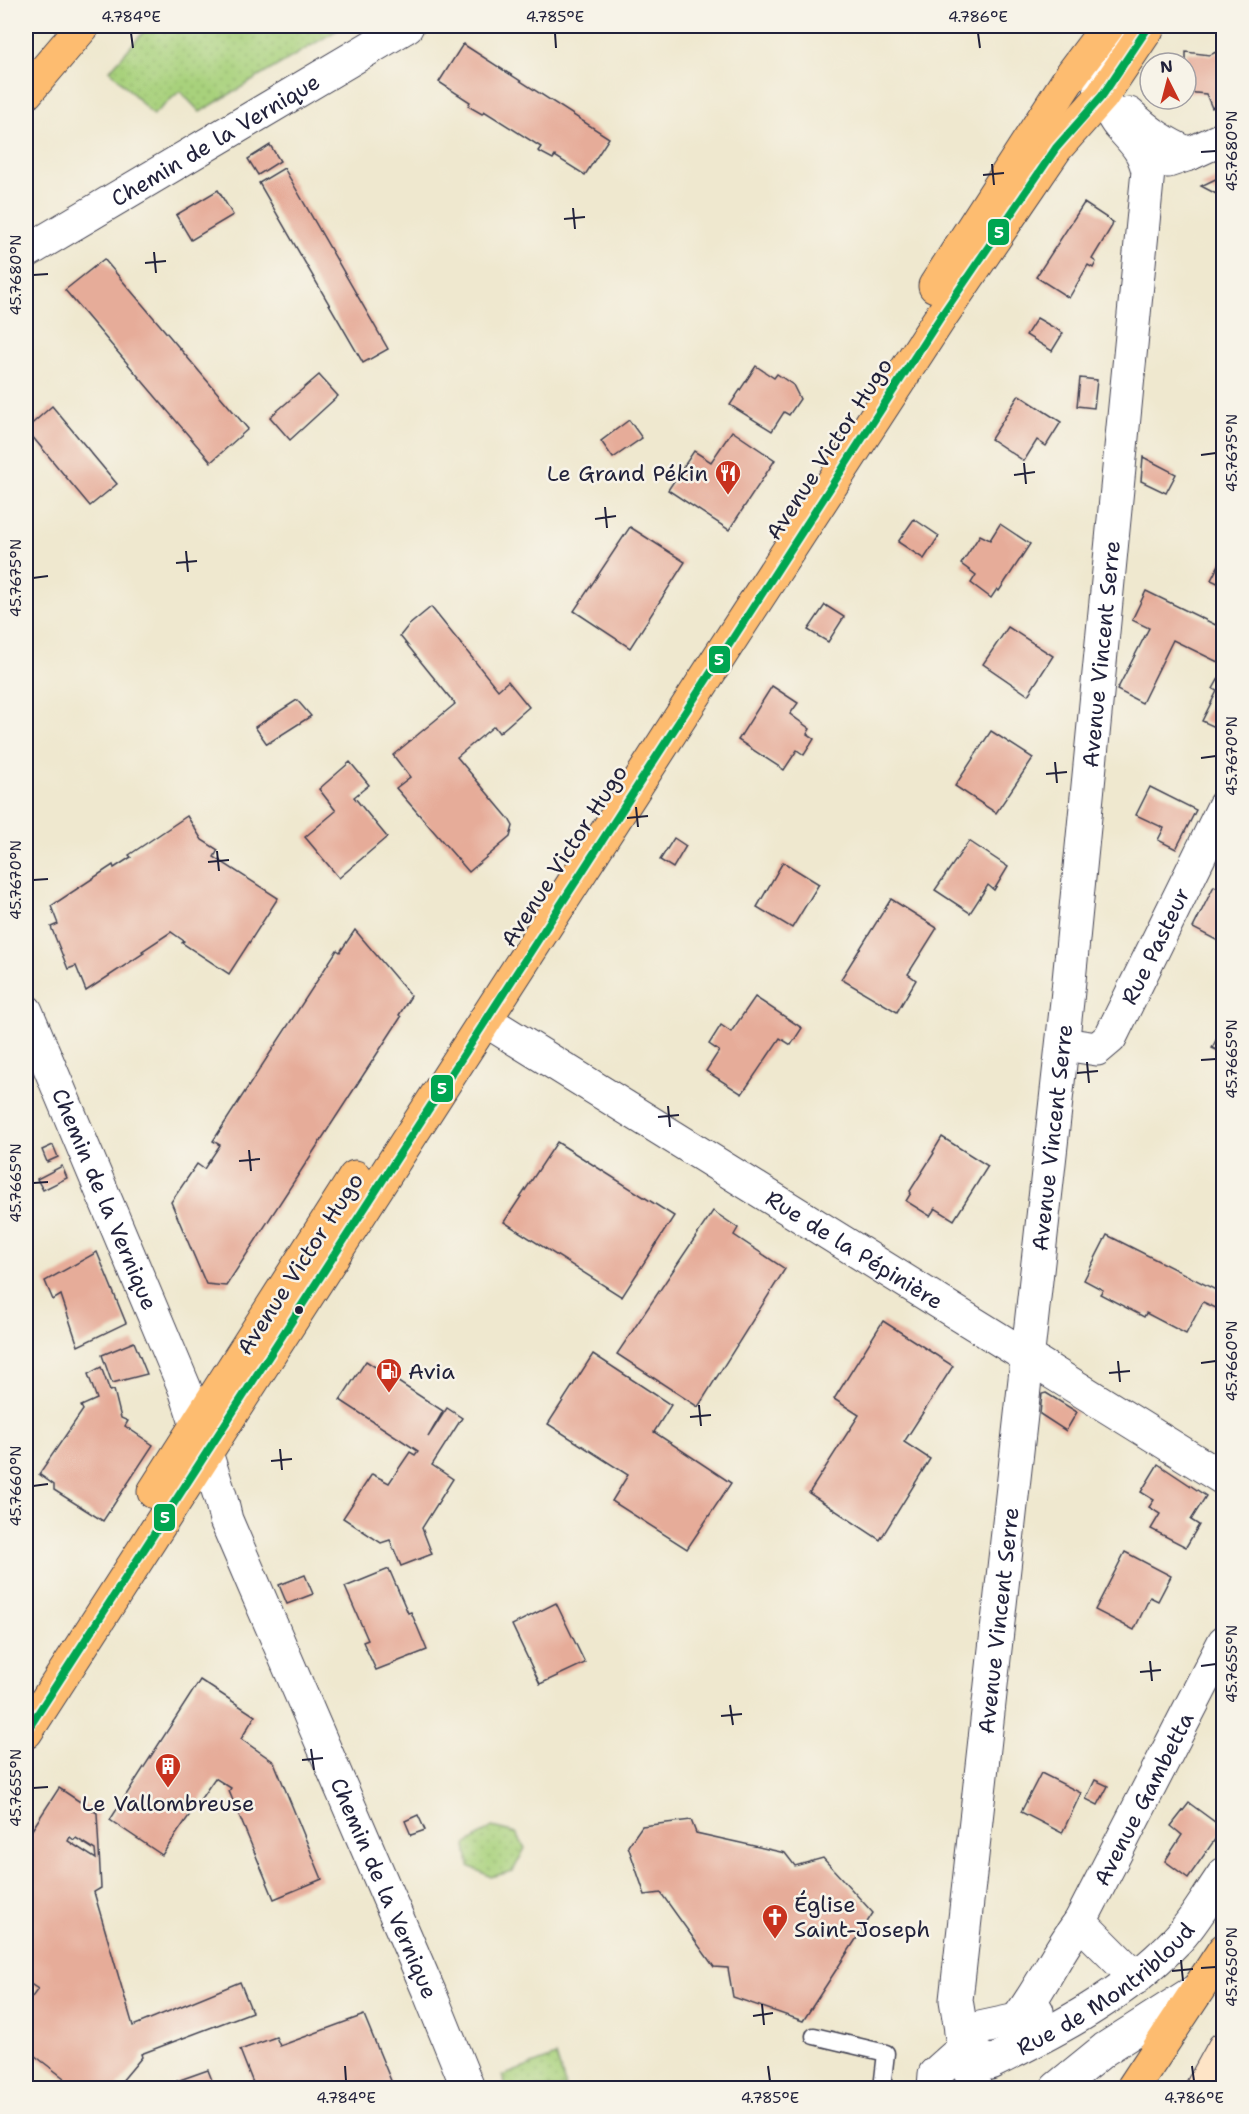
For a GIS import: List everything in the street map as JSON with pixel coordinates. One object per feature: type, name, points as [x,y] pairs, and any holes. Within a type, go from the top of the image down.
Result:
[{"type":"main road","points":[[26,93],[83,26]]},
{"type":"main road","name":"Avenue Victor Hugo","points":[[26,1732],[202,1438],[300,1263],[1072,74],[1108,26]]},
{"type":"main road","name":"Avenue Victor Hugo","points":[[26,1690],[202,1438],[485,1020],[936,324],[1068,132],[1102,96],[1136,33]]},
{"type":"main road","points":[[1133,2088],[1224,1950]]},
{"type":"main road","points":[[1202,2088],[1224,2048]]},
{"type":"street","name":"Chemin de la Vernique","points":[[26,252],[406,26]]},
{"type":"street","points":[[1136,33],[1123,71],[1120,95],[1125,111],[1147,132],[1189,154]]},
{"type":"street","points":[[1102,96],[1118,124],[1133,139],[1144,156],[1148,171],[1224,138]]},
{"type":"street","points":[[1068,132],[1106,121],[1118,124]]},
{"type":"street","name":"Avenue Vincent Serre","points":[[975,2088],[956,2000],[1063,1044],[1148,171]]},
{"type":"street","name":"Rue Pasteur","points":[[1063,1044],[1097,1049],[1110,1038],[1224,806]]},
{"type":"street","name":"Chemin de la Vernique","points":[[26,1011],[185,1389],[226,1520],[430,1994],[468,2088]]},
{"type":"street","name":"Rue de la Pépinière","points":[[485,1020],[1224,1479]]},
{"type":"street","name":"Avenue Gambetta","points":[[1017,2020],[1034,1997],[1064,1942],[1080,1922],[1224,1642]]},
{"type":"street","name":"Rue de Montribloud","points":[[963,2040],[990,2063],[1055,2032],[1123,1987],[1178,1940],[1224,1874]]},
{"type":"street","points":[[934,2088],[935,2074],[963,2040],[1042,2009],[1123,1987],[1080,1922]]},
{"type":"street","points":[[1057,2088],[1105,2049],[1197,1990]]},
{"type":"lane","points":[[814,2036],[886,2053],[882,2088]]},
{"type":"green space","points":[[149,26],[344,26],[200,112],[180,91],[153,115],[110,70]]},
{"type":"green space","points":[[492,1827],[516,1833],[525,1848],[513,1871],[491,1877],[469,1866],[466,1845]]},
{"type":"green space","points":[[556,2056],[566,2088],[507,2088],[502,2076]]},
{"type":"building","points":[[463,44],[609,138],[585,175],[555,156],[553,159],[538,151],[541,147],[484,111],[482,114],[468,106],[470,102],[439,82]]},
{"type":"building","points":[[1224,48],[1224,101],[1212,108],[1206,94],[1198,93],[1198,54],[1210,55]]},
{"type":"building","points":[[270,145],[280,161],[258,175],[248,159]]},
{"type":"building","points":[[284,168],[388,349],[363,363],[259,183]]},
{"type":"building","points":[[1224,175],[1224,198],[1201,186]]},
{"type":"building","points":[[218,190],[233,215],[191,240],[176,215]]},
{"type":"building","points":[[1084,203],[1113,222],[1092,259],[1096,262],[1093,268],[1088,265],[1069,298],[1036,277]]},
{"type":"building","points":[[104,259],[248,429],[211,462],[65,290]]},
{"type":"building","points":[[1037,318],[1063,333],[1052,351],[1026,335]]},
{"type":"building","points":[[756,366],[774,378],[777,374],[793,385],[800,399],[789,415],[784,412],[772,431],[730,405]]},
{"type":"building","points":[[319,375],[338,396],[290,440],[270,417]]},
{"type":"building","points":[[1080,378],[1097,380],[1094,408],[1077,406]]},
{"type":"building","points":[[1019,395],[1061,422],[1046,446],[1037,440],[1024,461],[991,439]]},
{"type":"building","points":[[52,406],[117,484],[90,506],[26,429]]},
{"type":"building","points":[[629,420],[642,438],[613,458],[601,441]]},
{"type":"building","points":[[732,431],[775,460],[729,530],[668,490],[694,451],[711,462]]},
{"type":"building","points":[[1143,457],[1176,474],[1166,493],[1141,481]]},
{"type":"building","points":[[914,519],[939,536],[924,559],[898,542]]},
{"type":"building","points":[[1000,524],[1030,544],[999,591],[997,589],[991,598],[971,583],[976,575],[961,564],[980,535],[990,540]]},
{"type":"building","points":[[630,527],[685,562],[630,648],[574,611]]},
{"type":"building","points":[[1224,555],[1224,586],[1211,580]]},
{"type":"building","points":[[1146,591],[1224,629],[1224,665],[1173,640],[1142,703],[1117,690],[1149,628],[1132,620]]},
{"type":"building","points":[[825,605],[844,617],[828,642],[808,630]]},
{"type":"building","points":[[431,607],[498,690],[508,681],[529,707],[499,733],[494,726],[457,757],[513,826],[510,837],[469,872],[396,788],[410,777],[393,755],[455,704],[400,636],[408,626]]},
{"type":"building","points":[[1008,627],[1053,656],[1028,695],[983,664]]},
{"type":"building","points":[[1224,669],[1224,731],[1202,721],[1217,691],[1213,689]]},
{"type":"building","points":[[772,686],[798,703],[790,714],[810,729],[807,734],[814,739],[804,755],[797,750],[784,770],[738,740]]},
{"type":"building","points":[[297,700],[311,716],[267,744],[255,727]]},
{"type":"building","points":[[991,731],[1033,758],[996,813],[955,786]]},
{"type":"building","points":[[350,762],[369,785],[354,797],[387,837],[339,878],[305,837],[336,811],[319,789]]},
{"type":"building","points":[[1150,787],[1196,810],[1176,849],[1158,840],[1164,828],[1136,815]]},
{"type":"building","points":[[187,816],[202,840],[218,850],[214,857],[278,898],[229,974],[182,943],[184,941],[171,932],[142,951],[144,953],[86,991],[76,966],[68,969],[51,927],[58,924],[51,906],[113,865],[114,868],[131,857],[129,855]]},
{"type":"building","points":[[674,838],[686,846],[673,868],[660,860]]},
{"type":"building","points":[[969,841],[1008,867],[994,890],[988,885],[970,913],[935,890]]},
{"type":"building","points":[[783,862],[819,884],[792,928],[757,907]]},
{"type":"building","points":[[1214,886],[1224,891],[1224,944],[1193,928]]},
{"type":"building","points":[[891,899],[937,928],[908,974],[916,980],[897,1012],[841,979]]},
{"type":"building","points":[[355,930],[411,996],[399,1015],[401,1017],[226,1286],[206,1284],[171,1202],[197,1164],[204,1169],[220,1145],[213,1141],[337,950],[340,952]]},
{"type":"building","points":[[755,997],[802,1028],[791,1045],[780,1038],[742,1094],[706,1071],[719,1051],[709,1044],[721,1025],[731,1032]]},
{"type":"building","points":[[1224,1024],[1224,1053],[1212,1048]]},
{"type":"building","points":[[942,1137],[988,1166],[954,1220],[935,1208],[930,1216],[906,1201]]},
{"type":"building","points":[[557,1142],[674,1216],[622,1297],[504,1222]]},
{"type":"building","points":[[53,1145],[58,1157],[47,1162],[42,1150]]},
{"type":"building","points":[[62,1166],[67,1178],[43,1190],[37,1179]]},
{"type":"building","points":[[713,1211],[738,1228],[734,1235],[785,1269],[698,1407],[617,1354]]},
{"type":"building","points":[[1107,1235],[1224,1294],[1218,1309],[1203,1302],[1186,1334],[1146,1313],[1144,1317],[1100,1294],[1103,1290],[1084,1280]]},
{"type":"building","points":[[97,1252],[126,1323],[78,1346],[61,1295],[53,1300],[45,1281]]},
{"type":"building","points":[[883,1321],[953,1366],[904,1442],[930,1459],[880,1540],[809,1493],[859,1415],[834,1399]]},
{"type":"building","points":[[134,1342],[147,1374],[112,1383],[102,1355]]},
{"type":"building","points":[[593,1354],[671,1405],[654,1432],[731,1483],[687,1549],[612,1501],[628,1475],[548,1424]]},
{"type":"building","points":[[366,1361],[443,1411],[428,1437],[447,1408],[462,1418],[432,1465],[453,1479],[422,1528],[432,1554],[401,1566],[390,1540],[381,1543],[343,1518],[372,1474],[389,1483],[410,1452],[415,1455],[418,1451],[340,1400]]},
{"type":"building","points":[[101,1367],[110,1391],[114,1390],[121,1418],[128,1421],[125,1426],[153,1445],[103,1521],[54,1490],[54,1485],[39,1474],[83,1410],[81,1406],[97,1399],[88,1374]]},
{"type":"building","points":[[1046,1393],[1077,1412],[1066,1431],[1040,1414],[1042,1394]]},
{"type":"building","points":[[1158,1464],[1206,1496],[1191,1520],[1199,1525],[1186,1547],[1151,1529],[1160,1514],[1149,1507],[1154,1500],[1141,1492]]},
{"type":"building","points":[[1125,1552],[1171,1576],[1158,1601],[1150,1597],[1134,1630],[1095,1610]]},
{"type":"building","points":[[389,1569],[427,1650],[376,1670],[363,1642],[368,1640],[345,1587]]},
{"type":"building","points":[[305,1575],[313,1594],[287,1604],[279,1585]]},
{"type":"building","points":[[556,1603],[585,1663],[540,1684],[512,1625]]},
{"type":"building","name":"Le Vallombreuse","points":[[200,1680],[255,1716],[241,1739],[274,1762],[322,1879],[274,1899],[229,1791],[231,1788],[215,1778],[162,1855],[110,1820]]},
{"type":"building","points":[[1041,1773],[1081,1793],[1062,1833],[1021,1812]]},
{"type":"building","points":[[1095,1780],[1108,1786],[1098,1805],[1086,1799]]},
{"type":"building","points":[[59,1788],[97,1813],[101,1888],[94,1892],[133,2026],[240,1982],[252,2012],[141,2054],[142,2057],[116,2088],[77,2088],[26,2049],[26,2005],[38,1989],[26,1981],[26,1839]],"holes":[[[70,1837],[74,1840],[76,1838],[95,1850],[96,1859],[68,1841]]]},
{"type":"building","points":[[1189,1803],[1223,1828],[1188,1878],[1165,1861],[1182,1835],[1171,1826]]},
{"type":"building","points":[[418,1815],[425,1830],[411,1835],[405,1821]]},
{"type":"building","name":"Église Saint-Joseph","points":[[691,1820],[696,1833],[785,1853],[795,1866],[823,1858],[873,1913],[803,2021],[733,1997],[728,1968],[714,1967],[661,1893],[645,1895],[628,1846],[642,1826]]},
{"type":"building","points":[[364,2015],[394,2088],[255,2088],[240,2050],[276,2037],[280,2046]]},
{"type":"building","points":[[208,2070],[215,2088],[180,2088],[177,2081]]},
{"type":"transit line","name":"5","points":[[26,1732],[942,315],[1056,148],[1102,96],[1149,26]]},
{"type":"place","name":"Le Grand Pékin","points":[[728,496]]},
{"type":"place","name":"Avia","points":[[389,1394]]},
{"type":"place","name":"Le Vallombreuse","points":[[168,1789]]},
{"type":"place","name":"Église Saint-Joseph","points":[[775,1940]]}]
